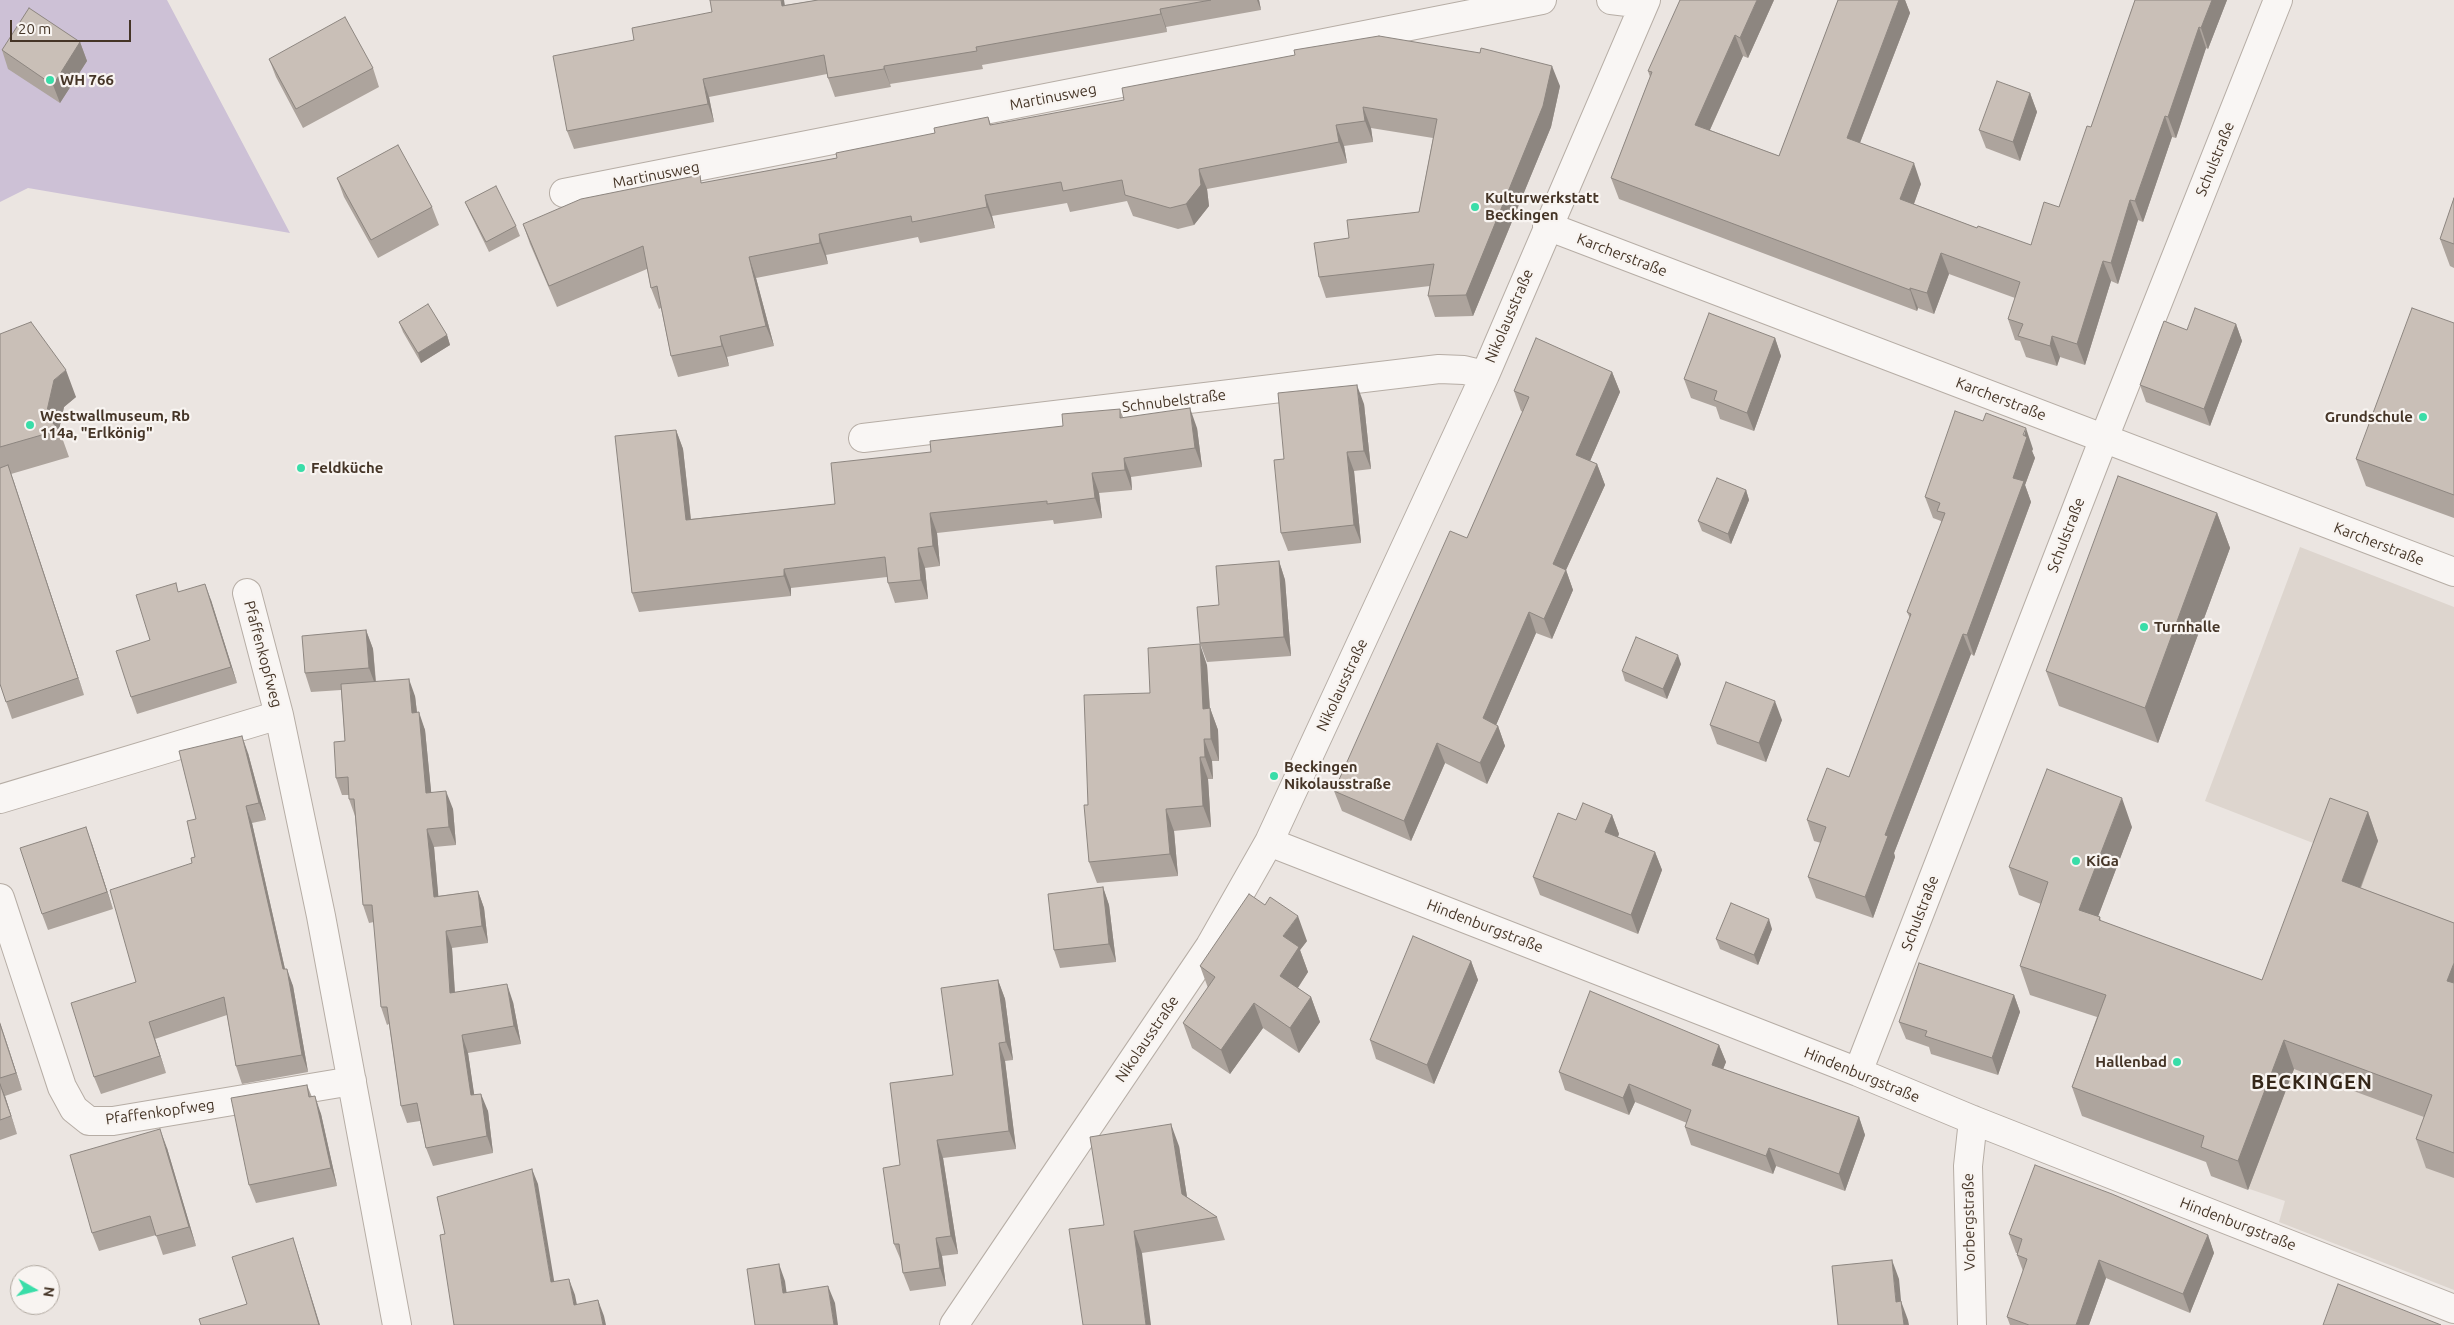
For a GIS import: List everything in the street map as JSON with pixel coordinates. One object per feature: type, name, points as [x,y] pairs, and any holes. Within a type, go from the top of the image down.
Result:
[{"type":"street","name":"Martinusweg","points":[[564,193],[1542,0]]},
{"type":"street","points":[[1611,0],[1645,2]]},
{"type":"street","name":"Schulstraße","points":[[1858,1072],[2104,438],[2278,0]]},
{"type":"street","name":"Nikolausstraße","points":[[954,1325],[1210,946],[1269,842],[1485,375],[1547,226],[1645,2]]},
{"type":"street","name":"Karcherstraße","points":[[1547,226],[2454,572]]},
{"type":"street","name":"Schnubelstraße","points":[[863,438],[1439,369],[1464,370],[1485,375]]},
{"type":"street","name":"Pfaffenkopfweg","points":[[246,593],[279,716],[321,916],[397,1325]]},
{"type":"street","name":"Pfaffenkopfweg","points":[[0,799],[279,716]]},
{"type":"street","name":"Hindenburgstraße","points":[[1269,842],[1858,1072],[1973,1120],[2454,1309]]},
{"type":"street","name":"Pfaffenkopfweg","points":[[0,898],[62,1087],[74,1109],[90,1121],[113,1121],[352,1081]]},
{"type":"street","name":"Vorbergstraße","points":[[1972,1325],[1968,1166],[1973,1120]]},
{"type":"shaded area","points":[[0,0],[167,0],[290,233],[28,188],[0,202]]},
{"type":"shaded area","points":[[2300,547],[2454,607],[2454,1290],[2279,1222],[2285,1201],[2211,1176],[2331,850],[2205,801]]},
{"type":"building","points":[[710,0],[781,0],[782,6],[818,0],[1211,0],[1160,9],[1161,14],[976,47],[977,51],[884,66],[884,69],[828,78],[824,55],[703,79],[708,104],[567,131],[553,56],[634,40],[632,28],[712,12]]},
{"type":"building","points":[[1680,0],[1757,0],[1740,38],[1735,35],[1695,125],[1779,156],[1838,0],[1899,0],[1847,138],[1914,163],[1900,199],[1977,228],[1978,226],[2031,245],[2044,202],[2059,207],[2087,126],[2091,127],[2135,0],[2212,0],[2201,28],[2199,27],[2168,117],[2165,116],[2135,201],[2130,200],[2111,263],[2103,261],[2077,344],[2052,336],[2050,346],[2018,336],[2023,324],[2008,319],[2020,282],[1941,253],[1927,293],[1910,288],[1910,290],[1611,178],[1652,72],[1648,71]]},
{"type":"building","points":[[29,8],[80,42],[53,85],[2,50]]},
{"type":"building","points":[[345,17],[373,68],[296,109],[269,59]]},
{"type":"building","points":[[1379,36],[1480,53],[1481,48],[1552,66],[1543,106],[1466,295],[1428,296],[1434,264],[1319,277],[1314,243],[1349,238],[1347,220],[1419,212],[1437,119],[1363,107],[1365,121],[1336,125],[1339,142],[1199,169],[1201,185],[1186,204],[1170,208],[1125,195],[1122,180],[1063,191],[1061,182],[985,195],[987,207],[912,222],[911,216],[819,234],[820,243],[749,257],[766,326],[720,336],[722,346],[671,356],[657,286],[651,288],[643,246],[549,286],[523,224],[581,199],[700,175],[701,183],[837,158],[836,153],[935,133],[934,128],[988,117],[990,125],[1124,100],[1122,88],[1295,55],[1294,50]]},
{"type":"building","points":[[1997,81],[2030,93],[2013,142],[1979,130]]},
{"type":"building","points":[[398,145],[432,207],[371,240],[337,178]]},
{"type":"building","points":[[496,186],[516,226],[486,242],[465,202]]},
{"type":"building","points":[[2454,198],[2454,244],[2440,239]]},
{"type":"building","points":[[428,304],[447,335],[418,353],[399,322]]},
{"type":"building","points":[[2195,308],[2236,324],[2204,409],[2140,385],[2164,321],[2187,330]]},
{"type":"building","name":"Grundschule","points":[[2412,308],[2454,323],[2454,495],[2356,459]]},
{"type":"building","points":[[1709,313],[1775,338],[1747,413],[1714,400],[1717,391],[1684,379]]},
{"type":"building","points":[[31,322],[66,370],[54,380],[46,415],[59,430],[0,447],[0,334]]},
{"type":"building","points":[[1536,338],[1612,372],[1576,455],[1597,464],[1553,564],[1566,570],[1544,619],[1529,612],[1483,718],[1498,726],[1480,763],[1437,743],[1404,821],[1334,791],[1450,531],[1467,538],[1529,397],[1514,391]]},
{"type":"building","points":[[1357,385],[1364,451],[1347,452],[1354,525],[1281,533],[1274,460],[1284,459],[1278,393]]},
{"type":"building","points":[[1190,408],[1195,448],[1124,458],[1125,470],[1092,473],[1095,498],[1047,504],[1047,501],[930,513],[933,546],[918,548],[921,580],[888,583],[885,557],[784,569],[784,576],[632,593],[615,436],[676,430],[686,520],[835,504],[831,463],[931,452],[930,441],[1063,426],[1062,414],[1120,409],[1120,418]]},
{"type":"building","points":[[1955,411],[1983,421],[1986,413],[2026,428],[2023,435],[2027,437],[2013,478],[2024,481],[1967,635],[1963,634],[1885,835],[1888,836],[1865,897],[1808,877],[1826,827],[1807,820],[1827,768],[1849,777],[1911,614],[1907,612],[1945,513],[1937,511],[1940,503],[1925,497]]},
{"type":"building","points":[[8,465],[78,678],[6,702],[0,684],[0,468]]},
{"type":"building","name":"Turnhalle","points":[[2118,476],[2217,513],[2145,708],[2046,671]]},
{"type":"building","points":[[1717,478],[1746,490],[1728,534],[1698,521]]},
{"type":"building","points":[[1279,561],[1284,637],[1200,643],[1197,607],[1219,605],[1216,566]]},
{"type":"building","points":[[176,583],[178,592],[205,584],[231,667],[131,697],[116,651],[150,640],[136,595]]},
{"type":"building","points":[[366,630],[369,668],[305,673],[302,636]]},
{"type":"building","points":[[1636,637],[1678,655],[1663,689],[1622,671]]},
{"type":"building","points":[[1200,644],[1203,709],[1210,708],[1211,739],[1204,739],[1205,757],[1200,757],[1203,806],[1166,809],[1170,854],[1089,862],[1084,805],[1088,805],[1084,695],[1150,693],[1148,648]]},
{"type":"building","points":[[409,679],[412,713],[419,712],[426,793],[446,791],[449,827],[427,829],[434,897],[478,891],[482,926],[446,931],[450,993],[507,984],[514,1026],[462,1035],[471,1095],[481,1094],[487,1136],[426,1148],[417,1103],[401,1106],[387,1007],[381,1007],[372,905],[363,905],[354,799],[349,799],[348,777],[336,778],[334,742],[345,741],[341,684]]},
{"type":"building","points":[[1726,682],[1775,701],[1759,743],[1710,725]]},
{"type":"building","points":[[242,736],[259,803],[246,806],[283,969],[287,969],[302,1055],[236,1066],[224,997],[149,1022],[160,1056],[94,1077],[71,1003],[136,982],[110,890],[192,863],[191,858],[195,857],[187,821],[196,819],[179,751]]},
{"type":"building","points":[[2047,769],[2122,798],[2079,910],[2100,917],[2099,920],[2262,980],[2330,798],[2368,812],[2342,881],[2454,923],[2454,963],[2447,981],[2454,983],[2454,1153],[2416,1139],[2432,1095],[2284,1040],[2238,1161],[2201,1147],[2204,1136],[2072,1087],[2106,995],[2020,966],[2048,882],[2009,867]]},
{"type":"building","points":[[1583,803],[1612,815],[1605,832],[1655,852],[1631,915],[1533,877],[1558,813],[1576,820]]},
{"type":"building","points":[[86,827],[107,892],[42,914],[20,848]]},
{"type":"building","points":[[1103,887],[1109,944],[1054,950],[1048,894]]},
{"type":"building","points":[[1249,894],[1265,905],[1270,897],[1298,916],[1283,936],[1299,947],[1280,976],[1311,997],[1290,1028],[1254,1003],[1221,1050],[1183,1023],[1215,977],[1200,966]]},
{"type":"building","points":[[1731,903],[1769,919],[1754,955],[1716,939]]},
{"type":"building","points":[[1413,936],[1471,961],[1427,1065],[1370,1040]]},
{"type":"building","points":[[1919,963],[2014,995],[1992,1058],[1925,1036],[1927,1031],[1899,1022]]},
{"type":"building","points":[[998,980],[1006,1042],[999,1043],[1009,1131],[937,1140],[951,1236],[936,1238],[940,1268],[903,1273],[899,1244],[894,1244],[883,1168],[900,1165],[890,1083],[953,1075],[941,988]]},
{"type":"building","points":[[1590,991],[1719,1045],[1712,1065],[1859,1117],[1839,1174],[1769,1148],[1766,1156],[1685,1127],[1691,1110],[1629,1084],[1623,1098],[1559,1072]]},
{"type":"building","points":[[0,1024],[16,1073],[0,1078]]},
{"type":"building","points":[[0,1084],[11,1116],[0,1120]]},
{"type":"building","points":[[307,1085],[309,1097],[315,1096],[331,1168],[249,1185],[231,1098]]},
{"type":"building","points":[[1171,1124],[1182,1194],[1217,1217],[1134,1231],[1146,1325],[1083,1325],[1069,1229],[1104,1225],[1090,1137]]},
{"type":"building","points":[[160,1129],[189,1227],[156,1236],[150,1216],[92,1233],[70,1155]]},
{"type":"building","points":[[2035,1165],[2112,1194],[2208,1235],[2183,1294],[2099,1260],[2076,1325],[2029,1325],[2007,1317],[2027,1259],[2017,1255],[2022,1239],[2009,1234]]},
{"type":"building","points":[[532,1169],[551,1282],[569,1279],[574,1305],[598,1300],[603,1325],[454,1325],[440,1235],[445,1234],[437,1197]]},
{"type":"building","points":[[293,1238],[319,1325],[201,1325],[199,1319],[247,1304],[232,1257]]},
{"type":"building","points":[[1892,1260],[1896,1302],[1901,1301],[1904,1325],[1838,1325],[1832,1266]]},
{"type":"building","points":[[779,1264],[783,1293],[828,1286],[834,1325],[755,1325],[747,1269]]},
{"type":"building","points":[[2338,1284],[2441,1325],[2323,1325]]},
{"type":"place","name":"WH 766","points":[[50,80]]},
{"type":"place","name":"Kulturwerkstatt Beckingen","points":[[1475,207]]},
{"type":"place","name":"Grundschule","points":[[2423,417]]},
{"type":"place","name":"Westwallmuseum, Rb 114a, \"Erlkönig\"","points":[[30,425]]},
{"type":"place","name":"Feldküche","points":[[301,468]]},
{"type":"place","name":"Turnhalle","points":[[2144,627]]},
{"type":"place","name":"Beckingen Nikolausstraße","points":[[1274,776]]},
{"type":"place","name":"KiGa","points":[[2076,861]]},
{"type":"place","name":"Hallenbad","points":[[2177,1062]]},
{"type":"district","name":"BECKINGEN","points":[[2312,1082]]}]
